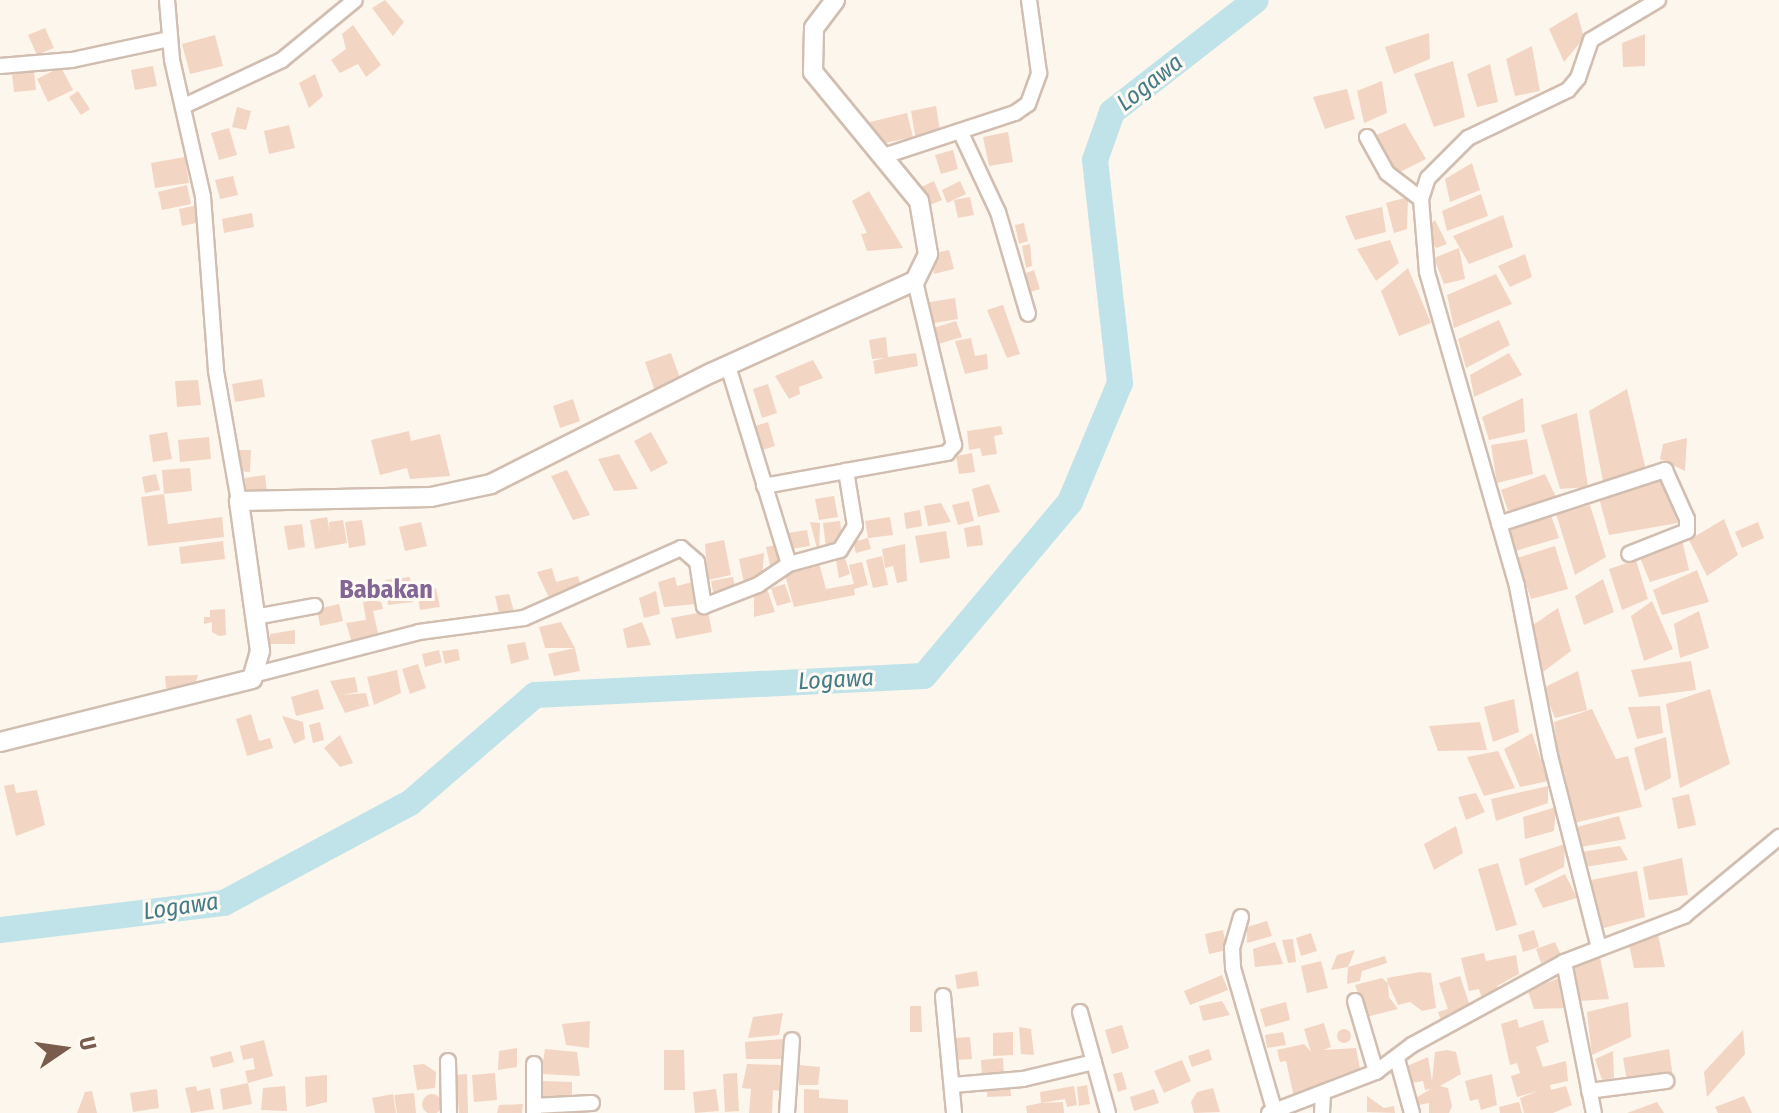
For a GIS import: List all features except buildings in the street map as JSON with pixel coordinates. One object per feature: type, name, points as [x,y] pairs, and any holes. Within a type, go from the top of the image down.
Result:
[{"type":"main road","points":[[0,742],[244,684],[257,674],[255,617],[239,501],[431,497],[468,491],[728,366],[915,281],[928,254],[925,219],[911,188],[843,114],[813,72],[814,28],[835,0]]},
{"type":"street","points":[[167,0],[169,39],[203,197],[216,371],[239,501]]},
{"type":"street","points":[[184,106],[282,60],[355,0]]},
{"type":"street","points":[[884,156],[1020,111],[1035,95],[1039,73],[1029,0]]},
{"type":"street","points":[[1599,948],[1499,524],[1427,272],[1420,231],[1421,199],[1428,178],[1468,138],[1568,90],[1578,78],[1591,40],[1658,0]]},
{"type":"street","points":[[0,66],[72,60],[169,39]]},
{"type":"street","points":[[960,131],[998,212],[1028,314]]},
{"type":"street","points":[[1367,137],[1387,173],[1421,199]]},
{"type":"street","points":[[764,486],[947,453],[954,445],[915,281]]},
{"type":"street","points":[[728,366],[789,564]]},
{"type":"street","points":[[1499,524],[1665,470],[1687,519],[1687,531],[1629,554]]},
{"type":"street","points":[[257,674],[419,632],[524,618],[681,548],[697,562],[704,606],[771,579],[789,564],[840,550],[855,526],[846,471]]},
{"type":"street","points":[[255,617],[315,606]]},
{"type":"street","points":[[1241,917],[1232,948],[1233,968],[1273,1112],[1376,1072],[1412,1045],[1564,962],[1684,916],[1779,837]]},
{"type":"street","points":[[1564,962],[1594,1113]]},
{"type":"street","points":[[943,996],[954,1113]]},
{"type":"street","points":[[1355,1001],[1376,1072]]},
{"type":"street","points":[[1080,1012],[1108,1113]]},
{"type":"street","points":[[787,1113],[792,1040]]},
{"type":"street","points":[[1397,1059],[1412,1113]]},
{"type":"street","points":[[448,1061],[449,1113]]},
{"type":"street","points":[[953,1085],[1023,1079],[1094,1062]]},
{"type":"street","points":[[534,1064],[534,1109],[592,1103]]},
{"type":"street","points":[[1589,1091],[1666,1081]]},
{"type":"street","points":[[1322,1113],[1323,1094]]},
{"type":"waterway","name":"Logawa","points":[[0,930],[224,903],[410,803],[535,695],[924,676],[1070,502],[1120,383],[1095,160],[1112,112],[1256,0]]},
{"type":"district","name":"Babakan","points":[[386,590]]}]
